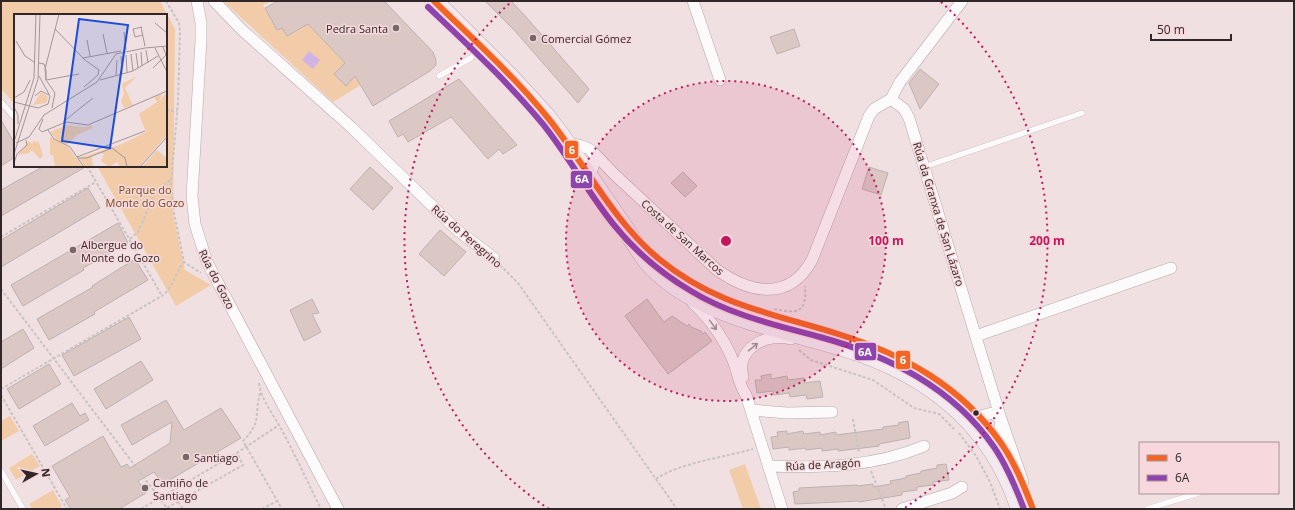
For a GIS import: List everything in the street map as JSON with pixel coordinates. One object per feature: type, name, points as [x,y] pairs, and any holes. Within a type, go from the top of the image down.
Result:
[{"type":"main road","points":[[434,1],[546,116],[591,171],[624,226],[653,268],[677,286],[711,306],[737,317],[843,347],[907,373],[957,408],[976,428],[1016,482],[1033,509]]},
{"type":"main road","points":[[624,226],[669,266],[716,295],[759,312],[838,334],[899,356],[943,383],[989,423],[1016,482],[1020,509]]},
{"type":"main road","points":[[957,408],[989,423]]},
{"type":"street","name":"Rúa do Gozo","points":[[197,1],[202,40],[192,196],[198,237],[207,262],[338,509]]},
{"type":"street","name":"Rúa do Peregrino","points":[[214,1],[242,30],[351,127],[458,230],[494,258]]},
{"type":"street","points":[[693,1],[720,80]]},
{"type":"street","points":[[802,275],[812,260],[869,116],[874,109],[891,99],[900,82],[962,1]]},
{"type":"street","name":"Rúa da Granxa de San Lázaro","points":[[891,99],[904,109],[909,118],[976,336],[994,398],[989,423]]},
{"type":"street","name":"Costa de San Marcos","points":[[567,143],[582,145],[592,151],[614,174],[717,270],[732,280],[753,288],[776,289],[790,285],[802,275]]},
{"type":"street","points":[[591,171],[595,158],[592,151]]},
{"type":"street","name":"Costa de San Marcos","points":[[591,171],[614,174]]},
{"type":"street","points":[[976,336],[1171,268]]},
{"type":"street","points":[[677,286],[706,316],[718,331],[734,362],[742,389],[746,395],[751,410],[782,509]]},
{"type":"street","points":[[746,395],[741,366],[742,360],[750,348],[758,342],[770,338],[787,338],[811,345],[843,347]]},
{"type":"street","points":[[751,410],[787,413],[832,412]]},
{"type":"street","name":"Rúa de Aragón","points":[[768,466],[846,465],[887,458],[924,446]]},
{"type":"street","points":[[902,509],[952,493],[962,487]]},
{"type":"lane","points":[[439,76],[471,58],[480,47]]},
{"type":"lane","points":[[1,102],[14,117]]},
{"type":"lane","points":[[924,168],[1082,113]]},
{"type":"lane","points":[[1,471],[23,509]]},
{"type":"lane","points":[[1147,509],[1195,494]]},
{"type":"path","points":[[167,110],[177,111]]},
{"type":"path","points":[[88,167],[162,296]]},
{"type":"path","points":[[129,239],[138,232],[155,193],[172,179]]},
{"type":"path","points":[[1,237],[96,182]]},
{"type":"path","name":"Rúa do Peregrino","points":[[494,258],[518,283],[677,509]]},
{"type":"path","points":[[1,389],[162,296],[169,291],[177,270],[184,262]]},
{"type":"path","points":[[774,309],[792,312],[803,308],[806,300],[802,275]]},
{"type":"path","points":[[1,289],[166,508],[243,465],[237,453]]},
{"type":"path","points":[[798,350],[811,360],[873,380],[914,408],[939,414],[959,434],[976,456],[990,482],[1000,509]]},
{"type":"path","points":[[260,392],[258,414],[254,430],[243,441],[282,509]]},
{"type":"path","points":[[1,395],[67,509]]},
{"type":"path","points":[[141,509],[246,448],[279,425]]},
{"type":"path","points":[[656,478],[670,471],[729,454],[753,449]]},
{"type":"path","points":[[262,509],[277,501]]},
{"type":"path","points":[[178,502],[183,509]]},
{"type":"green space","name":"Parque do Monte do Gozo","points":[[1,1],[160,1],[167,14],[14,14],[14,103],[1,89]]},
{"type":"green space","points":[[223,1],[271,1],[263,5],[277,30],[282,28],[287,36],[308,24],[364,83],[333,102]]},
{"type":"green space","name":"Parque do Monte do Gozo","points":[[167,14],[175,29],[173,214],[185,270],[211,285],[176,306],[98,167],[167,167]]},
{"type":"green space","points":[[10,416],[19,431],[1,441],[1,421]]},
{"type":"green space","points":[[32,454],[40,466],[16,480],[9,468]]},
{"type":"green space","points":[[745,464],[761,509],[743,509],[729,470]]},
{"type":"green space","points":[[53,490],[62,506],[56,509],[33,509],[29,504]]},
{"type":"shaded area","points":[[309,51],[320,60],[313,69],[302,60]]},
{"type":"building","points":[[278,1],[384,1],[433,52],[436,65],[430,71],[373,106],[355,76],[346,86],[334,74],[345,63],[308,24],[287,36],[282,28],[277,30],[265,8]]},
{"type":"building","points":[[485,1],[511,1],[527,18],[589,89],[578,103],[514,30]]},
{"type":"building","points":[[794,29],[800,46],[777,54],[770,37]]},
{"type":"building","points":[[920,69],[939,84],[920,109],[909,83]]},
{"type":"building","points":[[459,79],[517,145],[503,154],[499,149],[488,159],[451,117],[408,142],[403,134],[398,137],[389,121]]},
{"type":"building","points":[[1,120],[14,142],[14,158],[1,166]]},
{"type":"building","points":[[42,167],[85,167],[1,216],[1,190]]},
{"type":"building","points":[[370,167],[393,188],[373,210],[350,189]]},
{"type":"building","points":[[869,167],[888,173],[881,195],[862,189]]},
{"type":"building","points":[[683,172],[697,186],[685,197],[671,183]]},
{"type":"building","points":[[88,188],[100,208],[1,267],[1,240]]},
{"type":"building","points":[[118,223],[128,243],[83,268],[84,270],[23,306],[11,285]]},
{"type":"building","points":[[440,230],[466,252],[444,276],[419,254]]},
{"type":"building","points":[[135,259],[148,280],[94,312],[95,314],[49,340],[37,319],[93,287],[92,286]]},
{"type":"building","points":[[312,299],[319,313],[312,314],[321,332],[304,341],[290,310]]},
{"type":"building","points":[[647,299],[664,322],[672,316],[687,326],[689,324],[691,327],[701,331],[703,334],[705,332],[712,341],[668,374],[625,316]]},
{"type":"building","points":[[129,317],[141,339],[74,376],[62,355]]},
{"type":"building","points":[[23,329],[34,348],[1,369],[1,342]]},
{"type":"building","points":[[141,361],[153,380],[106,409],[94,389]]},
{"type":"building","points":[[49,364],[61,384],[19,409],[7,389]]},
{"type":"building","points":[[771,374],[771,379],[787,376],[788,380],[804,378],[804,383],[820,381],[823,397],[807,399],[806,395],[790,397],[789,393],[774,395],[773,391],[757,393],[755,380],[762,380],[761,376]]},
{"type":"building","points":[[166,400],[184,430],[221,408],[241,438],[163,484],[154,472],[138,481],[146,493],[119,509],[71,509],[65,500],[70,497],[52,466],[103,436],[121,467],[127,464],[130,468],[170,443],[172,422],[132,445],[121,425]]},
{"type":"building","points":[[72,403],[80,416],[85,413],[89,420],[45,446],[33,426]]},
{"type":"building","points":[[908,421],[910,438],[879,444],[879,446],[838,451],[838,449],[822,451],[822,448],[789,450],[789,447],[773,449],[771,437],[778,436],[777,432],[787,431],[787,434],[803,431],[804,434],[820,432],[820,435],[836,432],[836,435],[883,429],[883,427],[899,425],[898,423]]},
{"type":"building","points":[[946,464],[949,480],[933,482],[933,485],[917,487],[917,490],[902,492],[902,495],[859,502],[795,504],[793,492],[799,491],[799,488],[873,484],[873,487],[891,484],[890,481],[906,478],[906,476],[921,473],[921,471],[937,468],[937,465]]},
{"type":"transit line","name":"6","points":[[434,1],[493,58],[535,102],[562,136],[613,210],[642,244],[659,259],[680,275],[723,297],[744,306],[862,342],[908,362],[929,375],[968,405],[1001,443],[1023,483],[1033,509]]},
{"type":"transit line","name":"6A","points":[[428,7],[529,107],[561,148],[595,200],[614,225],[631,244],[650,261],[680,284],[721,307],[770,324],[820,337],[870,354],[894,364],[939,391],[959,407],[994,447],[1007,469],[1024,509]]},
{"type":"place","name":"Pedra Santa","points":[[396,28]]},
{"type":"place","name":"Comercial Gómez","points":[[533,38]]},
{"type":"place","name":"Albergue do Monte do Gozo","points":[[73,250]]},
{"type":"place","name":"Santiago","points":[[186,457]]},
{"type":"place","name":"Camiño de Santiago","points":[[145,488]]}]
